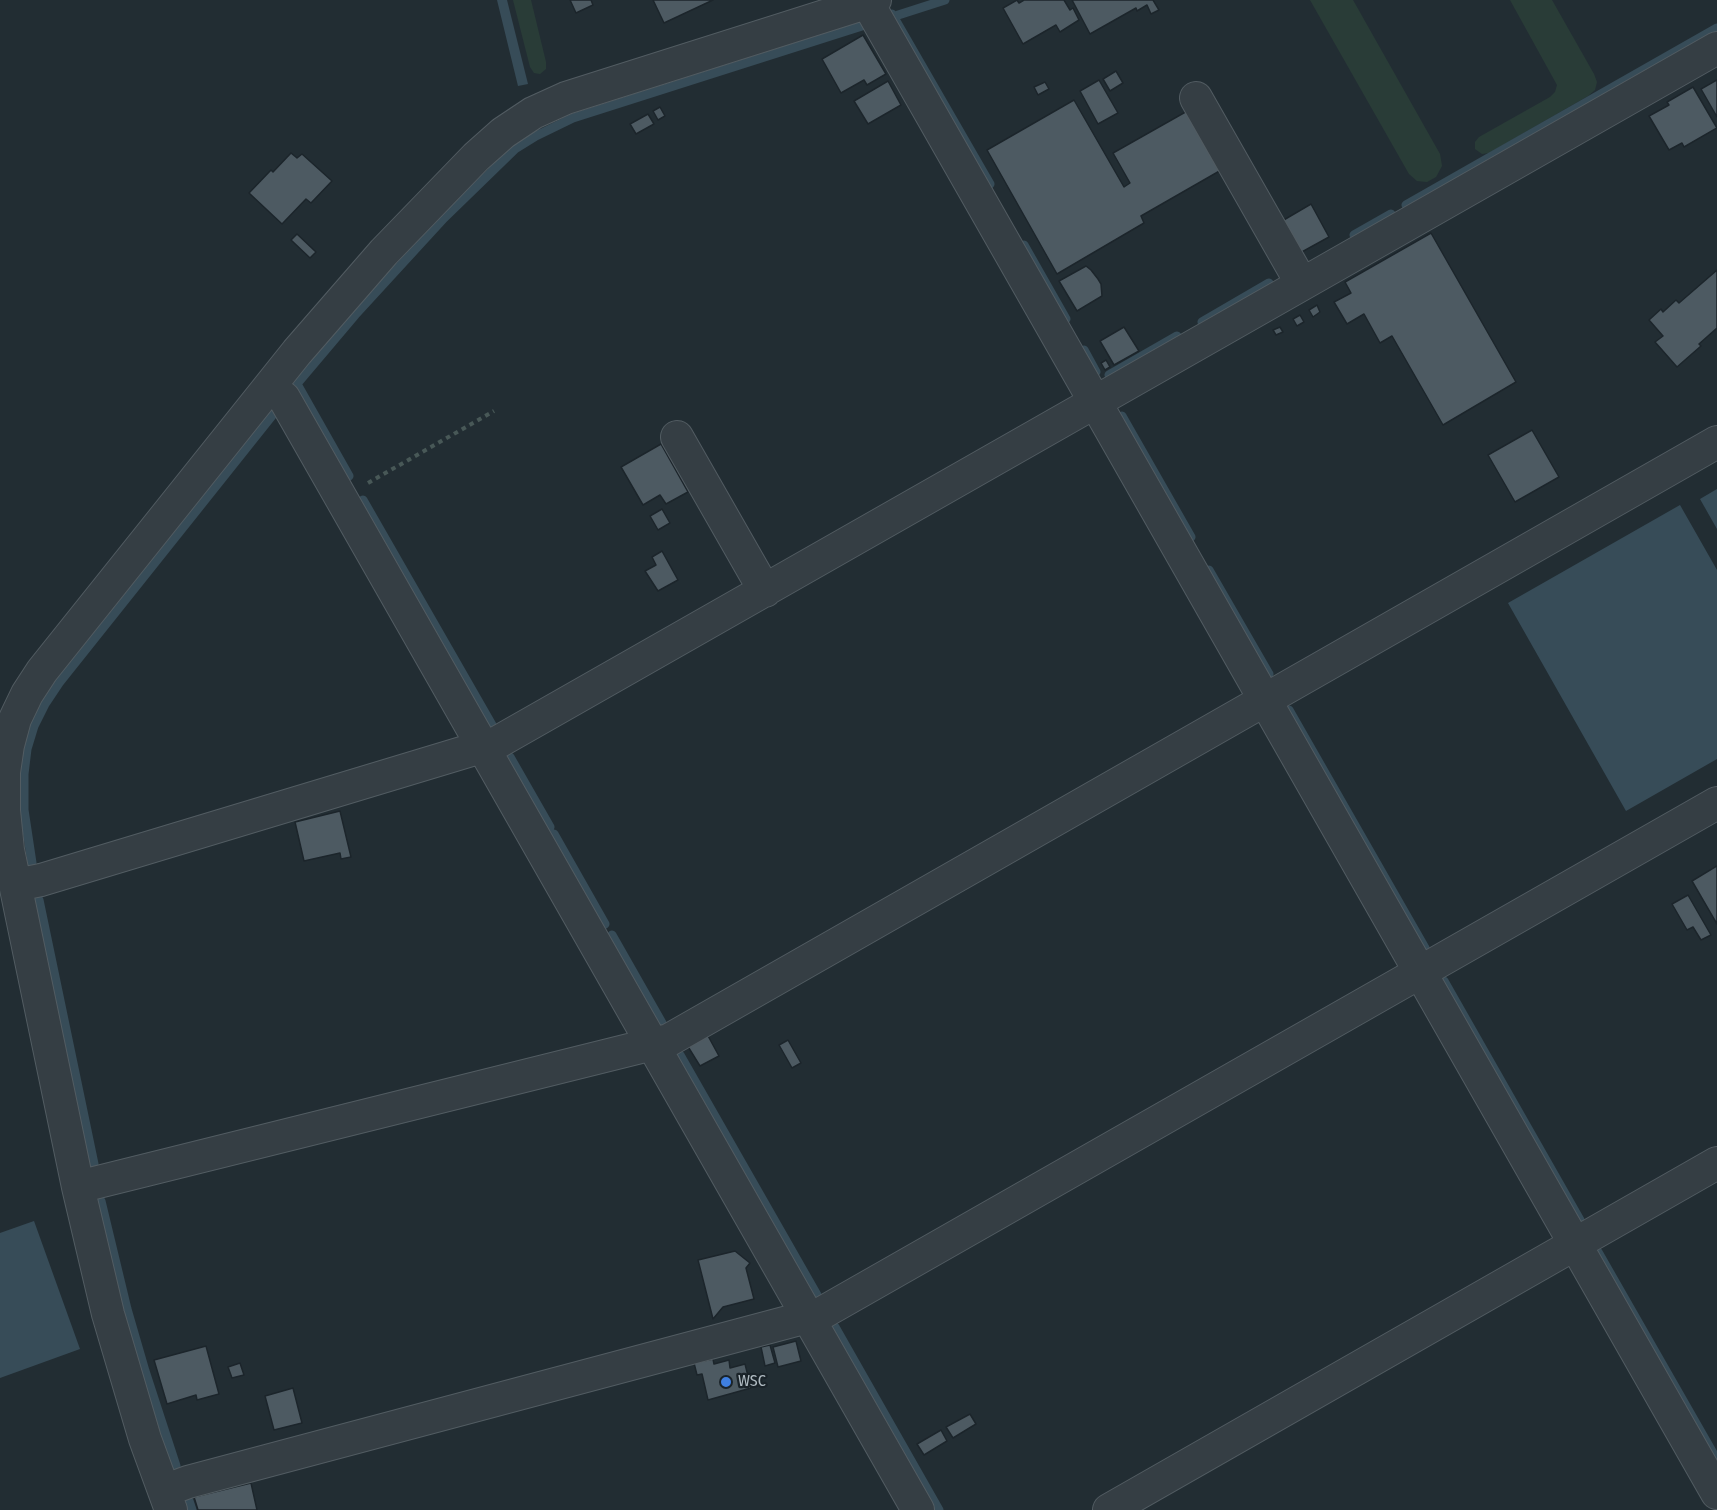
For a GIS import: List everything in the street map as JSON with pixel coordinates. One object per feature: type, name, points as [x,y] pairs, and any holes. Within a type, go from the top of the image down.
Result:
[{"type":"street","points":[[1717,803],[1420,972],[822,1313],[199,1479],[168,1501],[129,1388],[108,1314],[78,1187],[7,840],[4,772],[15,719],[42,671],[269,387],[340,302],[422,212],[503,132],[533,113],[566,98],[869,1],[1095,402],[1265,700],[1420,972],[1575,1244],[1717,1493]]},
{"type":"street","points":[[16,885],[41,880],[498,742],[1717,48]]},
{"type":"street","points":[[1196,98],[1302,284]]},
{"type":"street","points":[[269,387],[284,398],[918,1510]]},
{"type":"street","points":[[677,437],[765,591]]},
{"type":"street","points":[[78,1187],[669,1040],[1717,442]]},
{"type":"street","points":[[1109,1510],[1717,1163]]},
{"type":"path","points":[[341,499],[494,411]]},
{"type":"green space","points":[[513,0],[531,0],[546,62],[546,69],[540,74],[534,73],[530,67]]},
{"type":"green space","points":[[1310,0],[1353,0],[1440,154],[1442,166],[1436,177],[1427,182],[1417,181],[1409,174]]},
{"type":"green space","points":[[1510,0],[1552,0],[1597,82],[1595,90],[1588,96],[1489,153],[1482,154],[1475,149],[1475,142],[1479,137],[1550,97],[1557,85]]},
{"type":"water","points":[[497,0],[507,0],[528,84],[518,86]]},
{"type":"water","points":[[1717,489],[1717,529],[1700,499]]},
{"type":"water","points":[[1680,505],[1717,570],[1717,759],[1626,811],[1508,603]]},
{"type":"water","points":[[34,1221],[80,1349],[0,1378],[0,1233]]},
{"type":"building","points":[[570,0],[591,0],[593,5],[576,13]]},
{"type":"building","points":[[653,0],[713,0],[664,23]]},
{"type":"building","points":[[1017,0],[1019,3],[1024,0],[1064,0],[1070,10],[1073,8],[1079,20],[1060,32],[1056,25],[1023,44],[1003,8]]},
{"type":"building","points":[[1072,0],[1153,0],[1159,10],[1151,14],[1147,5],[1137,11],[1136,8],[1090,34]]},
{"type":"building","points":[[863,35],[886,74],[867,85],[864,80],[841,93],[822,59]]},
{"type":"building","points":[[1116,71],[1123,83],[1110,91],[1103,79]]},
{"type":"building","points":[[1099,80],[1118,113],[1098,124],[1080,91]]},
{"type":"building","points":[[1717,80],[1717,117],[1701,89]]},
{"type":"building","points":[[888,81],[901,105],[868,124],[854,101]]},
{"type":"building","points":[[1045,82],[1049,89],[1038,95],[1034,87]]},
{"type":"building","points":[[1693,87],[1717,128],[1684,147],[1682,143],[1669,150],[1649,116],[1669,105],[1667,102]]},
{"type":"building","points":[[1074,100],[1124,187],[1130,183],[1113,153],[1189,110],[1223,169],[1141,216],[1144,223],[1057,274],[987,150]]},
{"type":"building","points":[[660,107],[665,116],[658,120],[653,111]]},
{"type":"building","points":[[648,114],[654,124],[636,134],[630,124]]},
{"type":"building","points":[[291,153],[297,158],[302,154],[332,181],[311,203],[306,199],[282,224],[249,193]]},
{"type":"building","points":[[1311,204],[1329,237],[1300,253],[1282,221]]},
{"type":"building","points":[[1431,233],[1516,382],[1443,425],[1392,336],[1380,343],[1364,314],[1347,324],[1334,302],[1351,293],[1345,282]]},
{"type":"building","points":[[297,234],[316,252],[310,258],[291,240]]},
{"type":"building","points":[[1086,266],[1101,284],[1102,296],[1077,311],[1059,281]]},
{"type":"building","points":[[1717,270],[1717,328],[1677,367],[1655,342],[1663,336],[1649,320],[1661,309],[1663,312],[1676,300],[1679,303]]},
{"type":"building","points":[[1317,305],[1320,312],[1313,317],[1309,310]]},
{"type":"building","points":[[1300,315],[1304,322],[1297,326],[1293,319]]},
{"type":"building","points":[[1124,327],[1139,351],[1114,365],[1100,341]]},
{"type":"building","points":[[1280,327],[1283,332],[1276,335],[1273,330]]},
{"type":"building","points":[[1106,360],[1110,367],[1105,370],[1101,363]]},
{"type":"building","points":[[1532,430],[1559,477],[1515,502],[1488,455]]},
{"type":"building","points":[[661,444],[688,492],[666,504],[660,495],[643,505],[621,467]]},
{"type":"building","points":[[662,509],[670,523],[658,530],[650,516]]},
{"type":"building","points":[[662,551],[678,580],[658,591],[645,571],[656,565],[652,557]]},
{"type":"building","points":[[340,811],[351,857],[341,859],[340,853],[304,861],[295,822]]},
{"type":"building","points":[[1717,866],[1717,924],[1692,881]]},
{"type":"building","points":[[1688,895],[1711,935],[1701,940],[1693,927],[1687,930],[1672,904]]},
{"type":"building","points":[[707,1034],[719,1056],[700,1066],[687,1045]]},
{"type":"building","points":[[788,1040],[801,1063],[792,1068],[779,1045]]},
{"type":"building","points":[[735,1251],[750,1263],[746,1268],[754,1299],[723,1307],[713,1319],[698,1260]]},
{"type":"building","points":[[796,1341],[801,1361],[778,1367],[773,1347]]},
{"type":"building","points":[[770,1345],[775,1363],[765,1366],[761,1347]]},
{"type":"building","points":[[206,1346],[219,1394],[197,1400],[196,1395],[167,1404],[154,1360]]},
{"type":"building","name":"WSC","points":[[713,1359],[714,1364],[729,1360],[730,1368],[745,1364],[751,1388],[708,1400],[702,1374],[697,1375],[694,1363]]},
{"type":"building","points":[[240,1363],[244,1375],[232,1378],[228,1367]]},
{"type":"building","points":[[759,1379],[760,1385],[753,1387],[751,1381]]},
{"type":"building","points":[[293,1388],[302,1423],[274,1430],[265,1396]]},
{"type":"building","points":[[970,1414],[976,1424],[953,1438],[946,1427]]},
{"type":"building","points":[[941,1430],[947,1441],[924,1455],[917,1444]]},
{"type":"building","points":[[251,1483],[257,1510],[198,1510],[194,1497]]},
{"type":"waterway","points":[[892,17],[945,0]]},
{"type":"waterway","points":[[892,14],[990,184]]},
{"type":"waterway","points":[[295,386],[355,315],[444,218],[515,149],[573,118],[862,26]]},
{"type":"waterway","points":[[1406,205],[1717,28]]},
{"type":"waterway","points":[[1354,235],[1391,214]]},
{"type":"waterway","points":[[1024,245],[1066,319]]},
{"type":"waterway","points":[[1202,322],[1269,283]]},
{"type":"waterway","points":[[1109,375],[1177,336]]},
{"type":"waterway","points":[[1084,350],[1096,372]]},
{"type":"waterway","points":[[297,384],[349,476]]},
{"type":"waterway","points":[[32,863],[24,810],[24,774],[27,749],[34,726],[45,704],[59,683],[275,412]]},
{"type":"waterway","points":[[1122,416],[1191,537]]},
{"type":"waterway","points":[[363,500],[492,725]]},
{"type":"waterway","points":[[1209,570],[1269,674]]},
{"type":"waterway","points":[[1289,710],[1425,948]]},
{"type":"waterway","points":[[510,757],[550,827]]},
{"type":"waterway","points":[[554,834],[605,924]]},
{"type":"waterway","points":[[39,900],[94,1164]]},
{"type":"waterway","points":[[612,935],[662,1023]]},
{"type":"waterway","points":[[1444,981],[1580,1220]]},
{"type":"waterway","points":[[680,1055],[817,1295]]},
{"type":"waterway","points":[[101,1201],[127,1309],[176,1466]]},
{"type":"waterway","points":[[1598,1252],[1717,1460]]},
{"type":"waterway","points":[[835,1327],[939,1510]]},
{"type":"waterway","points":[[189,1501],[192,1510]]},
{"type":"place","name":"WSC","points":[[726,1382]]}]
